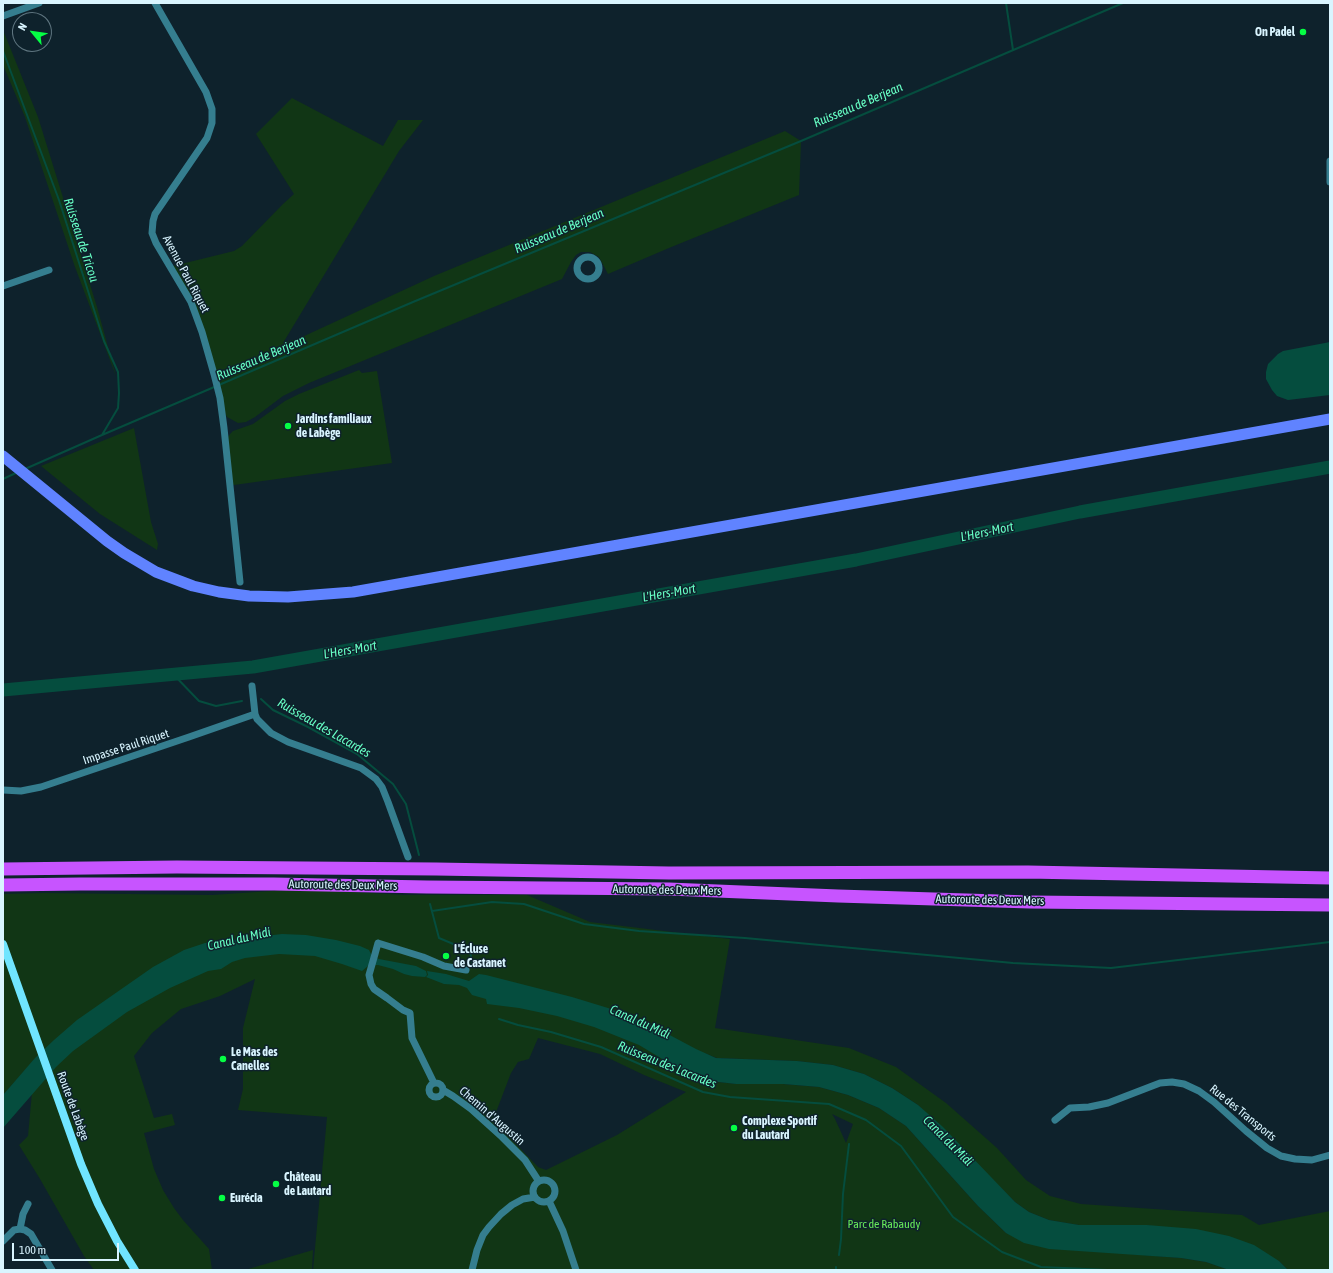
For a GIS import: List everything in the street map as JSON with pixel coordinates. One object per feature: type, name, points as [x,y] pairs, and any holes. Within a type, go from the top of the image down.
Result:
[{"type":"highway","name":"Autoroute des Deux Mers","points":[[3,869],[177,867],[669,873],[1028,872],[1330,878]]},
{"type":"highway","name":"Autoroute des Deux Mers","points":[[3,885],[274,884],[669,889],[1030,902],[1330,905]]},
{"type":"main road","points":[[6,459],[107,541],[129,557],[156,572],[193,586],[219,592],[249,596],[288,597],[353,592],[1330,418]]},
{"type":"street","points":[[3,16],[40,3]]},
{"type":"street","name":"Avenue Paul Riquet","points":[[155,3],[206,92],[212,109],[212,123],[207,138],[155,214],[152,233],[156,243],[191,302],[202,332],[214,374],[220,398],[224,428],[240,582]]},
{"type":"street","points":[[1330,161],[1330,182]]},
{"type":"street","points":[[3,286],[49,270]]},
{"type":"street","points":[[252,686],[255,714],[257,719],[278,738],[349,763],[370,773],[382,787],[408,858]]},
{"type":"street","name":"Impasse Paul Riquet","points":[[3,790],[21,791],[41,787],[255,714]]},
{"type":"street","points":[[434,1083],[412,1038],[410,1013],[403,1010],[374,989],[370,980],[370,970],[378,943],[423,957],[444,966],[466,970]]},
{"type":"street","name":"Route de Labège","points":[[3,944],[81,1164],[98,1204],[135,1270]]},
{"type":"street","name":"Rue des Transports","points":[[1055,1120],[1070,1108],[1089,1107],[1108,1103],[1160,1083],[1172,1082],[1184,1084],[1199,1091],[1214,1102],[1267,1148],[1281,1156],[1312,1160],[1330,1155]]},
{"type":"street","points":[[434,1083],[441,1084],[443,1090],[438,1097],[432,1096],[429,1093],[429,1089],[434,1083]]},
{"type":"street","name":"Chemin d'Augustin","points":[[443,1090],[471,1109],[502,1137],[525,1160],[538,1180]]},
{"type":"street","points":[[538,1180],[548,1180],[555,1186],[555,1195],[549,1201],[539,1201],[535,1197],[533,1188],[538,1180]]},
{"type":"street","points":[[472,1270],[477,1250],[483,1235],[489,1227],[512,1205],[523,1199],[535,1197]]},
{"type":"street","points":[[549,1201],[563,1231],[576,1270]]},
{"type":"street","points":[[20,1229],[23,1214],[28,1204]]},
{"type":"street","points":[[3,1241],[14,1230],[26,1230],[31,1234],[52,1270]]},
{"type":"green space","points":[[3,30],[38,117],[97,307],[116,376],[75,267],[25,117],[3,65]]},
{"type":"green space","points":[[292,98],[383,146],[398,120],[423,120],[399,151],[283,343],[300,338],[434,276],[785,131],[801,141],[799,195],[608,274],[599,257],[590,252],[581,252],[576,255],[571,262],[562,279],[309,383],[283,396],[255,417],[246,422],[238,423],[227,417],[224,411],[215,370],[173,266],[234,251],[242,246],[294,194],[256,134]]},
{"type":"green space","points":[[359,370],[362,373],[377,371],[392,463],[234,485],[230,483],[228,437],[233,431],[253,424],[285,401],[299,394]]},
{"type":"green space","points":[[134,428],[151,522],[158,544],[157,550],[100,514],[41,466]]},
{"type":"green space","name":"Parc de Rabaudy","points":[[302,889],[404,895],[527,895],[590,922],[730,939],[715,1028],[849,1048],[896,1067],[946,1103],[997,1148],[1026,1180],[1050,1196],[1081,1204],[1242,1215],[1259,1225],[1330,1211],[1330,1270],[1288,1270],[1279,1261],[1147,1225],[1079,1225],[1049,1220],[1029,1212],[1015,1202],[918,1105],[892,1088],[864,1074],[833,1065],[797,1061],[717,1058],[704,1053],[709,1081],[736,1084],[783,1084],[819,1087],[848,1095],[879,1108],[906,1126],[978,1206],[1006,1233],[1131,1254],[1181,1258],[1206,1262],[1229,1270],[313,1270],[327,1117],[238,1110],[243,1089],[243,1028],[255,979],[220,996],[181,1009],[152,1033],[134,1056],[154,1118],[172,1114],[175,1125],[144,1133],[154,1169],[163,1190],[174,1208],[209,1249],[212,1270],[94,1270],[84,1256],[19,1145],[28,1136],[35,1059],[3,1095],[3,894],[212,895]],"holes":[[[538,1038],[600,1054],[644,1075],[686,1092],[617,1135],[546,1170],[538,1167],[493,1120],[511,1073],[518,1062],[529,1059]],[[832,1114],[853,1124],[846,1143],[835,1119]]]},
{"type":"green space","points":[[313,1250],[312,1270],[245,1270]]},
{"type":"water","points":[[1330,342],[1330,395],[1288,400],[1277,396],[1266,379],[1268,364],[1283,351]]},
{"type":"water","points":[[282,934],[306,935],[360,946],[369,950],[372,956],[379,959],[416,966],[426,971],[427,975],[425,977],[412,976],[378,965],[369,965],[362,971],[315,956],[279,954],[245,958],[232,962],[221,969],[208,971],[170,988],[127,1012],[73,1051],[56,1067],[3,1128],[3,1095],[35,1058],[77,1020],[153,967],[184,950],[205,943]]},
{"type":"water","name":"Canal du Midi","points":[[427,971],[446,974],[469,981],[479,974],[486,975],[572,997],[608,1008],[649,1024],[716,1058],[797,1061],[833,1065],[864,1074],[892,1088],[918,1105],[943,1127],[1015,1202],[1029,1212],[1049,1220],[1079,1225],[1147,1225],[1196,1229],[1229,1236],[1254,1245],[1279,1261],[1288,1270],[1229,1270],[1206,1262],[1181,1258],[1049,1249],[1024,1243],[1006,1233],[978,1206],[906,1126],[879,1108],[848,1095],[819,1087],[783,1084],[736,1084],[710,1081],[684,1072],[639,1045],[594,1027],[557,1016],[519,1008],[487,1004],[486,999],[472,995],[467,988],[459,985],[444,984],[426,977],[428,975]]},
{"type":"waterway","points":[[1006,3],[1013,50]]},
{"type":"waterway","name":"Ruisseau de Berjean","points":[[25,469],[413,302],[801,141],[1123,3]]},
{"type":"waterway","name":"Ruisseau de Tricou","points":[[3,51],[59,200],[104,341],[118,372],[118,408],[102,435]]},
{"type":"waterway","name":"L'Hers-Mort","points":[[3,690],[253,667],[856,560],[1080,512],[1330,467]]},
{"type":"waterway","name":"Ruisseau de Berjean","points":[[3,479],[18,472]]},
{"type":"waterway","name":"Ruisseau des Lacardes","points":[[173,674],[199,701],[216,706],[242,701]]},
{"type":"waterway","name":"Ruisseau des Lacardes","points":[[261,699],[273,710],[357,754],[393,784],[406,804],[419,855]]},
{"type":"waterway","points":[[432,911],[492,902],[524,904],[584,924],[639,931],[745,938],[1013,963],[1111,968],[1330,942]]},
{"type":"waterway","name":"Ruisseau des Lacardes","points":[[430,904],[439,938],[470,951],[472,962]]},
{"type":"waterway","name":"Ruisseau des Lacardes","points":[[499,1019],[518,1025],[551,1032],[601,1047],[703,1092],[730,1097],[829,1104],[866,1120],[901,1146],[953,1217],[1002,1252],[1041,1267],[1108,1270]]},
{"type":"waterway","name":"Ruisseau des Lacardes","points":[[839,1255],[843,1194],[849,1144]]},
{"type":"place","name":"On Padel","points":[[1303,32]]},
{"type":"place","name":"Jardins familiaux de Labège","points":[[288,426]]},
{"type":"place","name":"L'Écluse de Castanet","points":[[446,956]]},
{"type":"place","name":"Le Mas des Canelles","points":[[223,1059]]},
{"type":"place","name":"Complexe Sportif du Lautard","points":[[734,1128]]},
{"type":"place","name":"Château de Lautard","points":[[276,1184]]},
{"type":"place","name":"Eurécia","points":[[222,1198]]}]
